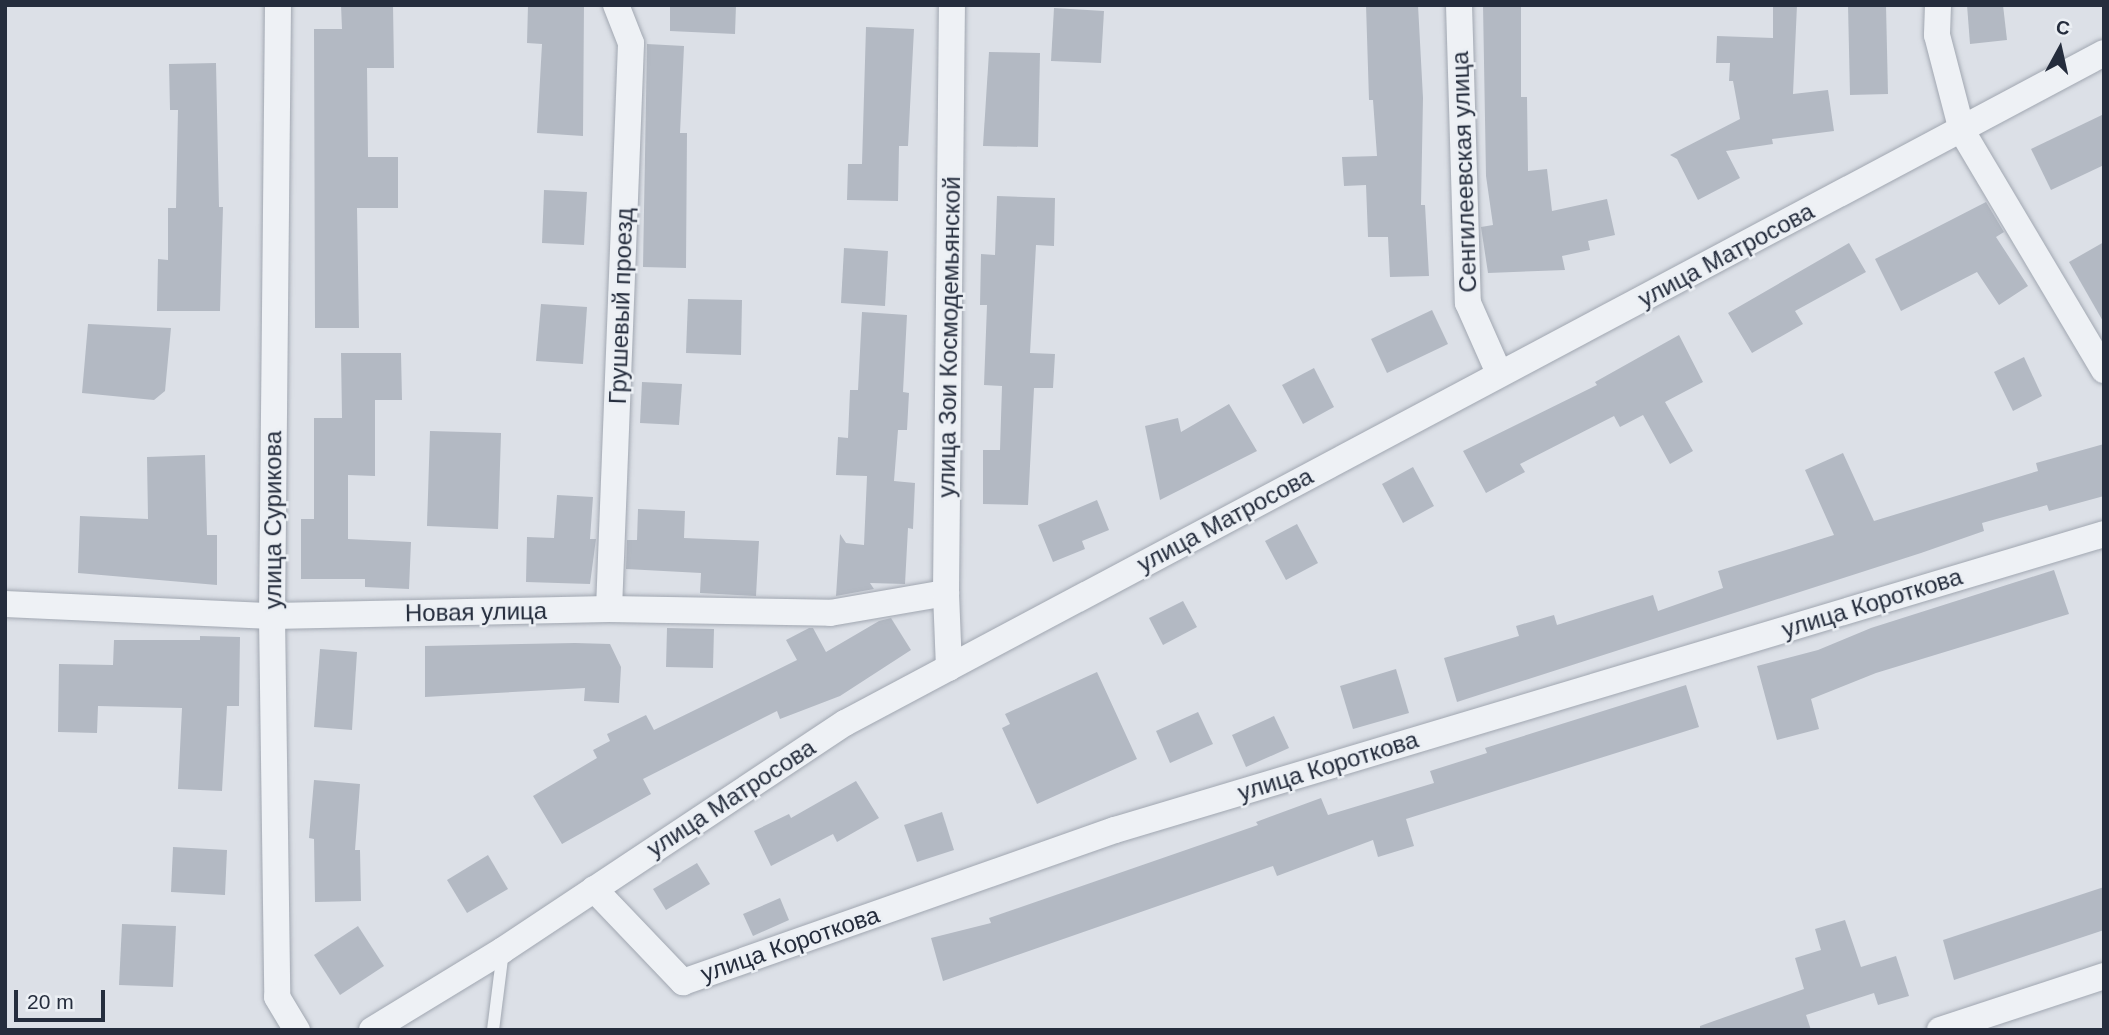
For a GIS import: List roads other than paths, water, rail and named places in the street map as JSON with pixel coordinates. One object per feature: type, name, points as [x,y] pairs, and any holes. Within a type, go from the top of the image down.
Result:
[{"type":"street","name":"улица Сурикова","points":[[278,5],[272,617],[276,997],[297,1030]]},
{"type":"street","name":"Грушевый проезд","points":[[609,609],[631,43],[616,5]]},
{"type":"street","name":"улица Зои Космодемьянской","points":[[949,668],[946,593],[953,5]]},
{"type":"street","name":"Сенгилеевская улица","points":[[1459,5],[1468,303],[1499,373]]},
{"type":"street","points":[[1938,5],[1937,35],[1962,131],[2104,370]]},
{"type":"street","name":"улица Матросова","points":[[372,1030],[503,950],[845,723],[1499,373],[2104,54]]},
{"type":"street","name":"улица Короткова","points":[[594,888],[684,982],[1115,830],[2104,534]]},
{"type":"street","name":"Новая улица","points":[[5,604],[272,617],[609,609],[830,613],[946,593]]},
{"type":"street","points":[[1940,1030],[1972,1024],[2104,976]]},
{"type":"lane","points":[[493,1030],[503,950]]}]
